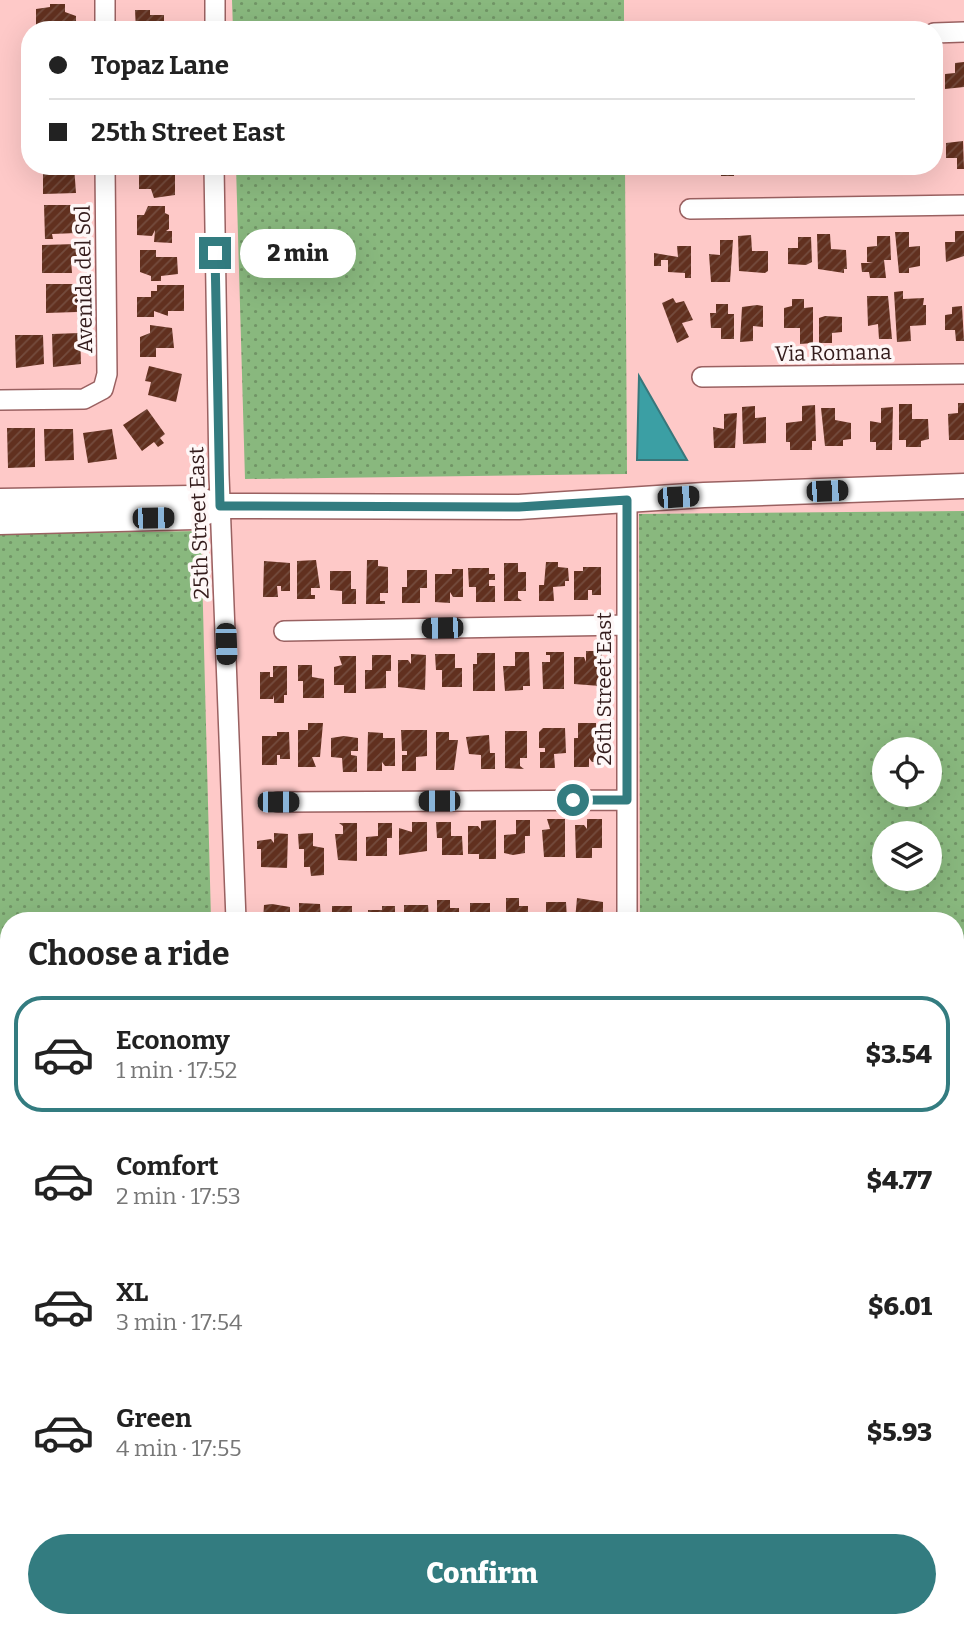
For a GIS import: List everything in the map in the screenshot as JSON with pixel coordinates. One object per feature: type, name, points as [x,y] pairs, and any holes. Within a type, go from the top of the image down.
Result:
[{"type":"main road","points":[[0,501],[192,498],[220,506],[519,507],[964,486]]},
{"type":"main road","points":[[0,522],[195,517],[220,506]]},
{"type":"street","points":[[105,0],[105,21]]},
{"type":"street","points":[[215,0],[215,21]]},
{"type":"street","points":[[943,33],[964,32]]},
{"type":"street","name":"Avenida del Sol","points":[[0,400],[84,399],[103,390],[107,374],[105,175]]},
{"type":"street","name":"25th Street East","points":[[214,175],[220,506],[236,912]]},
{"type":"street","points":[[690,209],[964,205]]},
{"type":"street","name":"Via Romana","points":[[702,377],[964,374]]},
{"type":"street","name":"26th Street East","points":[[627,500],[627,912]]},
{"type":"street","points":[[284,631],[627,625]]},
{"type":"street","points":[[278,802],[627,800]]},
{"type":"green space","points":[[232,0],[624,0],[624,21],[233,21]]},
{"type":"green space","points":[[236,175],[625,175],[627,474],[245,479]]},
{"type":"green space","points":[[964,511],[964,912],[640,912],[639,514]]},
{"type":"green space","points":[[201,531],[211,912],[0,912],[0,534]]},
{"type":"water","points":[[639,376],[687,460],[637,460]]},
{"type":"building","points":[[50,4],[65,4],[65,12],[76,16],[76,21],[36,21],[36,9],[50,7]]},
{"type":"building","points":[[135,10],[150,10],[150,15],[164,15],[164,21],[136,21]]},
{"type":"building","points":[[964,62],[964,87],[945,89],[945,74],[955,73],[955,63]]},
{"type":"building","points":[[963,141],[964,169],[957,169],[957,158],[946,158],[946,143]]},
{"type":"building","points":[[43,175],[75,175],[76,193],[43,194]]},
{"type":"building","points":[[139,175],[175,175],[175,195],[154,198],[151,189],[139,189]]},
{"type":"building","points":[[44,205],[74,205],[77,233],[52,234],[53,239],[45,239]]},
{"type":"building","points":[[148,206],[165,206],[165,213],[169,215],[169,229],[166,231],[172,231],[172,243],[154,242],[155,230],[152,236],[137,235],[137,215],[144,215]]},
{"type":"building","points":[[955,231],[964,231],[964,256],[946,262],[945,242],[955,242]]},
{"type":"building","points":[[895,232],[909,232],[909,247],[920,246],[920,266],[909,268],[909,273],[899,273]]},
{"type":"building","points":[[817,234],[830,234],[831,249],[846,250],[847,269],[844,269],[844,273],[818,269]]},
{"type":"building","points":[[751,235],[752,251],[768,251],[768,271],[765,273],[739,271],[738,236]]},
{"type":"building","points":[[877,236],[890,236],[891,260],[884,260],[886,278],[870,278],[869,272],[862,272],[861,263],[873,263],[867,262],[867,247],[877,246]]},
{"type":"building","points":[[798,237],[811,237],[812,262],[806,265],[788,264],[788,248],[798,248]]},
{"type":"building","points":[[720,240],[733,240],[730,282],[711,282],[709,254],[720,255]]},
{"type":"building","points":[[77,244],[77,260],[71,260],[72,273],[42,273],[42,245]]},
{"type":"building","points":[[677,246],[691,246],[691,278],[685,278],[685,273],[668,272],[668,260],[661,260],[661,266],[654,266],[654,253],[678,257]]},
{"type":"building","points":[[140,250],[156,250],[156,257],[177,257],[178,274],[161,276],[161,281],[151,281],[151,276],[140,272]]},
{"type":"building","points":[[46,284],[77,284],[77,312],[46,313]]},
{"type":"building","points":[[157,285],[184,285],[184,311],[168,311],[168,316],[154,311],[154,317],[137,317],[137,297],[151,297],[151,291],[157,291]]},
{"type":"building","points":[[903,291],[903,299],[924,298],[926,325],[910,326],[911,341],[897,342],[894,292]]},
{"type":"building","points":[[867,296],[888,296],[892,339],[879,339],[878,324],[868,326]]},
{"type":"building","points":[[673,298],[676,303],[684,301],[693,320],[682,323],[689,337],[677,343],[662,303]]},
{"type":"building","points":[[792,299],[804,299],[804,308],[813,307],[813,343],[800,344],[800,328],[784,328],[784,308],[792,306]]},
{"type":"building","points":[[716,304],[728,304],[728,314],[734,314],[734,339],[721,339],[721,328],[711,328],[710,313],[716,313]]},
{"type":"building","points":[[763,306],[763,327],[753,326],[753,341],[740,342],[742,307]]},
{"type":"building","points":[[962,306],[964,341],[956,341],[955,330],[945,330],[945,315],[952,314],[952,307]]},
{"type":"building","points":[[842,317],[842,332],[832,333],[832,343],[819,343],[819,318]]},
{"type":"building","points":[[150,325],[172,328],[174,348],[156,348],[156,357],[140,357],[140,337],[150,333]]},
{"type":"building","points":[[80,333],[81,364],[53,367],[52,334]]},
{"type":"building","points":[[15,335],[43,335],[44,364],[16,368]]},
{"type":"building","points":[[149,366],[182,374],[176,402],[148,395],[151,382],[145,381]]},
{"type":"building","points":[[958,403],[964,403],[964,440],[949,440],[948,414],[958,413]]},
{"type":"building","points":[[899,404],[912,404],[912,419],[928,419],[929,439],[921,441],[921,447],[906,447],[906,440],[899,440]]},
{"type":"building","points":[[815,405],[816,441],[812,441],[812,450],[790,450],[790,442],[786,442],[786,423],[802,421],[802,406]]},
{"type":"building","points":[[755,406],[755,418],[766,417],[766,443],[743,444],[742,407]]},
{"type":"building","points":[[893,407],[892,450],[876,450],[876,442],[870,442],[870,421],[881,423],[881,408]]},
{"type":"building","points":[[821,408],[835,408],[835,420],[851,423],[851,439],[843,440],[843,446],[825,446]]},
{"type":"building","points":[[147,409],[165,434],[160,438],[164,443],[158,447],[154,442],[142,451],[123,425]]},
{"type":"building","points":[[737,413],[735,448],[714,448],[713,427],[724,429],[724,414]]},
{"type":"building","points":[[7,428],[35,428],[35,467],[8,468]]},
{"type":"building","points":[[44,429],[73,429],[74,460],[45,461]]},
{"type":"building","points":[[112,429],[117,459],[88,463],[83,433]]},
{"type":"building","points":[[316,560],[320,588],[311,588],[311,595],[315,595],[315,599],[297,599],[297,561]]},
{"type":"building","points":[[367,560],[378,560],[378,566],[388,567],[388,593],[380,593],[380,601],[385,601],[385,604],[366,604]]},
{"type":"building","points":[[264,561],[290,563],[290,591],[281,591],[281,586],[277,586],[278,597],[263,597]]},
{"type":"building","points":[[546,562],[558,562],[558,567],[568,568],[569,581],[565,581],[565,586],[553,587],[554,601],[539,601],[539,585],[544,585]]},
{"type":"building","points":[[504,563],[518,563],[518,572],[526,572],[526,591],[518,591],[518,598],[522,601],[504,601]]},
{"type":"building","points":[[583,567],[601,567],[601,595],[592,595],[592,590],[588,590],[588,600],[574,600],[574,571],[583,571]]},
{"type":"building","points":[[468,568],[489,568],[489,574],[495,574],[495,580],[489,580],[489,586],[495,586],[495,602],[476,602],[476,587],[469,587]]},
{"type":"building","points":[[452,569],[463,569],[463,597],[453,597],[450,592],[450,603],[435,602],[435,574],[452,574]]},
{"type":"building","points":[[407,570],[427,570],[427,588],[420,588],[420,603],[402,603],[402,587],[407,587]]},
{"type":"building","points":[[330,571],[351,571],[351,589],[356,589],[356,604],[342,604],[342,591],[330,590]]},
{"type":"building","points":[[586,651],[602,651],[600,686],[574,684],[574,657],[584,657],[586,662]]},
{"type":"building","points":[[515,652],[529,652],[530,686],[523,686],[523,690],[505,691],[503,666],[515,666]]},
{"type":"building","points":[[546,652],[564,652],[564,689],[543,689],[542,662],[550,662],[550,655],[546,655]]},
{"type":"building","points":[[477,653],[495,653],[495,691],[473,691],[473,664],[477,664]]},
{"type":"building","points":[[411,654],[426,655],[425,690],[398,687],[398,660],[408,660],[411,664]]},
{"type":"building","points":[[435,654],[455,654],[455,668],[462,668],[462,687],[442,687],[442,670],[436,670]]},
{"type":"building","points":[[372,655],[391,655],[391,671],[386,671],[386,688],[365,689],[365,670],[372,670]]},
{"type":"building","points":[[339,656],[356,656],[356,693],[344,693],[344,685],[334,685],[334,667],[342,665]]},
{"type":"building","points":[[298,665],[312,665],[312,677],[324,679],[324,698],[303,698],[303,681],[298,681]]},
{"type":"building","points":[[273,666],[287,666],[287,695],[284,695],[284,703],[274,703],[274,695],[273,699],[260,699],[260,672],[270,672],[270,677],[273,677]]},
{"type":"building","points":[[308,723],[323,723],[320,757],[312,757],[316,767],[298,767],[298,730],[308,730]]},
{"type":"building","points":[[578,723],[596,723],[596,734],[602,734],[602,762],[592,762],[589,758],[589,767],[574,767],[574,738],[578,738]]},
{"type":"building","points":[[543,728],[565,728],[566,753],[554,754],[555,768],[540,768],[540,752],[545,752],[545,748],[539,748],[539,732]]},
{"type":"building","points":[[401,730],[427,730],[427,756],[416,757],[416,771],[402,771],[402,755],[407,755],[407,751],[402,751]]},
{"type":"building","points":[[505,731],[527,731],[527,758],[520,758],[520,766],[524,769],[505,768]]},
{"type":"building","points":[[277,732],[289,732],[290,759],[280,759],[280,755],[277,755],[277,765],[262,765],[262,736],[277,736]]},
{"type":"building","points":[[368,732],[383,733],[383,738],[395,738],[395,766],[385,766],[382,762],[382,771],[367,771]]},
{"type":"building","points":[[436,732],[449,732],[449,740],[458,740],[454,770],[436,770]]},
{"type":"building","points":[[489,735],[490,753],[495,753],[495,769],[481,769],[481,755],[469,754],[466,737]]},
{"type":"building","points":[[331,738],[358,738],[358,751],[351,751],[351,755],[357,756],[357,772],[343,772],[342,758],[331,757]]},
{"type":"building","points":[[547,819],[565,819],[565,857],[544,857],[542,830],[550,829]]},
{"type":"building","points":[[587,819],[602,819],[602,848],[592,848],[592,858],[576,858],[575,825],[584,825],[587,829]]},
{"type":"building","points":[[496,820],[496,859],[479,859],[479,854],[468,854],[468,826],[478,826],[481,830],[481,821]]},
{"type":"building","points":[[516,820],[530,820],[530,836],[525,836],[525,853],[513,855],[504,853],[504,835],[516,834]]},
{"type":"building","points":[[412,822],[427,822],[427,851],[399,855],[399,828],[412,832]]},
{"type":"building","points":[[436,822],[451,822],[451,836],[462,836],[463,855],[442,855],[442,838],[437,838]]},
{"type":"building","points":[[339,823],[357,823],[357,861],[338,860],[335,834],[343,834],[343,826]]},
{"type":"building","points":[[378,823],[392,823],[392,838],[387,838],[387,856],[366,856],[366,837],[378,836]]},
{"type":"building","points":[[274,833],[288,834],[287,868],[261,867],[261,849],[257,849],[257,841],[271,839],[274,843]]},
{"type":"building","points":[[313,833],[313,846],[324,848],[324,875],[311,876],[310,867],[304,867],[304,849],[299,849],[298,834]]},
{"type":"building","points":[[506,898],[519,898],[519,906],[528,906],[528,912],[506,912]]},
{"type":"building","points":[[577,898],[603,902],[603,912],[576,912]]},
{"type":"building","points":[[437,900],[450,900],[450,908],[459,908],[459,912],[437,912]]},
{"type":"building","points":[[546,902],[566,902],[567,912],[546,912]]},
{"type":"building","points":[[299,903],[320,904],[320,912],[299,912]]},
{"type":"building","points":[[470,903],[490,903],[490,912],[470,912]]},
{"type":"building","points":[[264,905],[290,907],[290,912],[264,912]]},
{"type":"building","points":[[404,905],[428,905],[428,912],[404,912]]},
{"type":"building","points":[[332,906],[352,906],[352,912],[332,912]]},
{"type":"building","points":[[382,906],[395,906],[395,912],[368,912],[368,910],[382,910]]},
{"type":"route","points":[[215,253],[220,506],[519,507],[627,500],[627,800],[573,800]]}]
